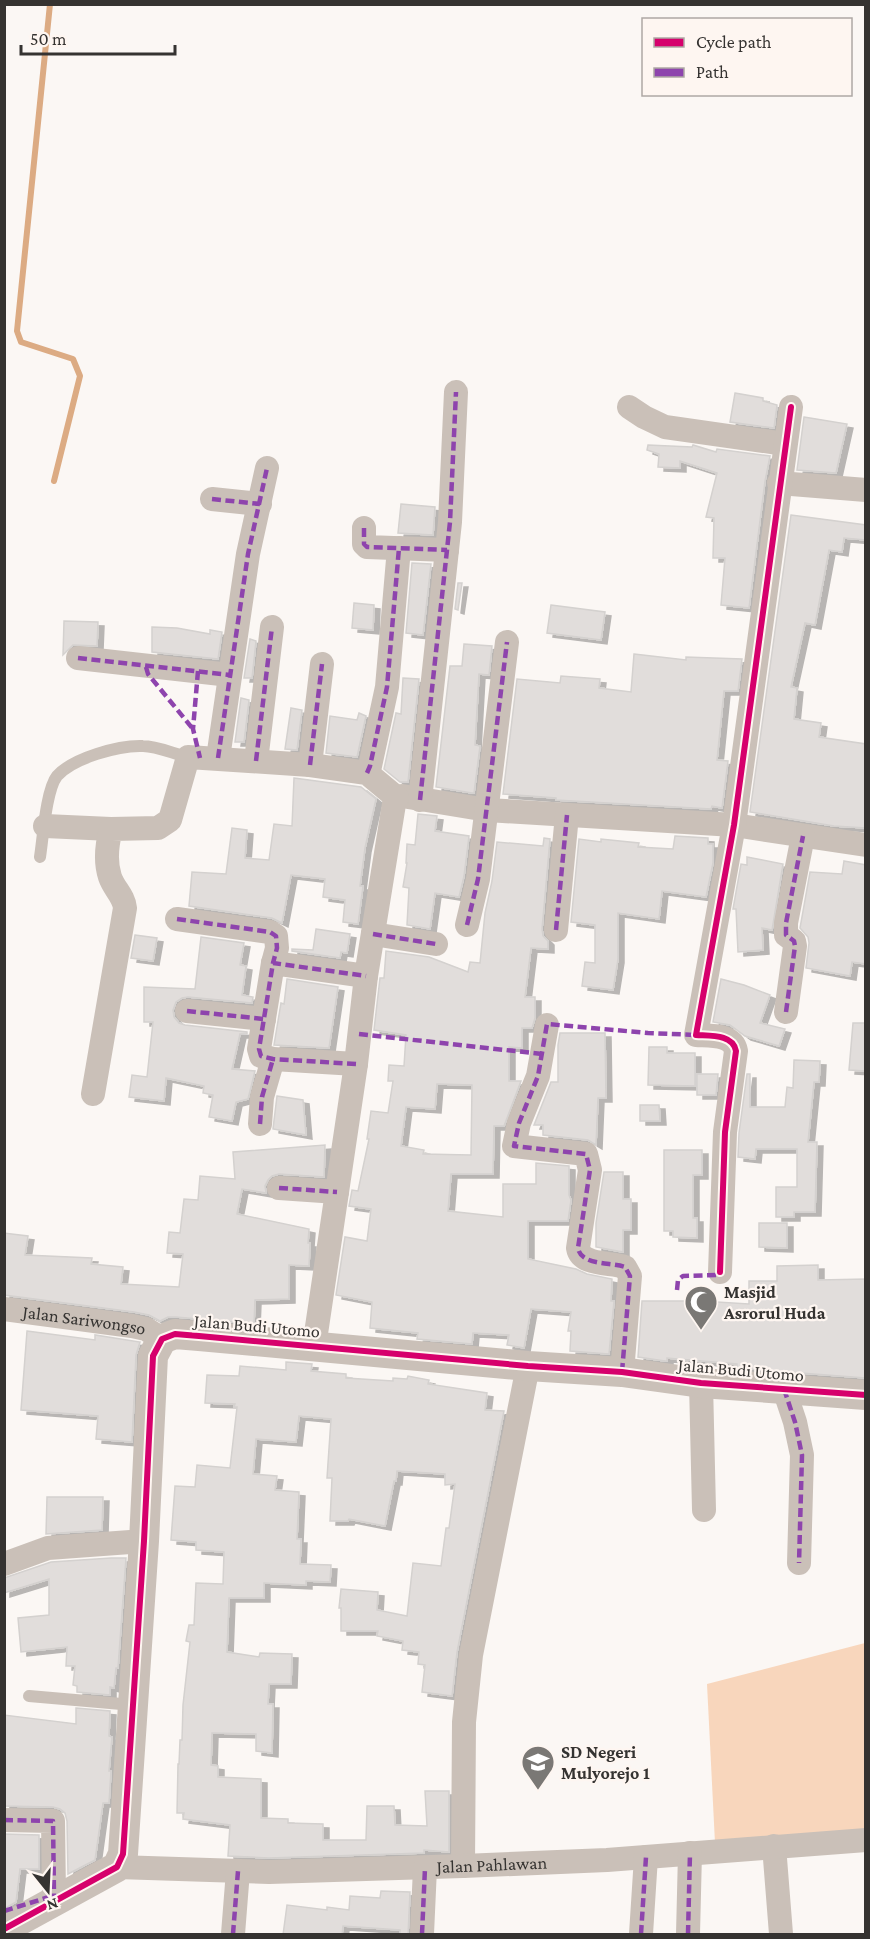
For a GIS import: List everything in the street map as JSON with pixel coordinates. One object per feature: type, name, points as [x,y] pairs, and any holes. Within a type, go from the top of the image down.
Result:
[{"type":"street","points":[[314,1347],[373,934],[408,799],[447,549],[456,392]]},
{"type":"street","points":[[629,407],[665,427],[785,444]]},
{"type":"street","points":[[720,1272],[725,1132],[736,1051],[735,1045],[728,1039],[696,1035],[734,825],[791,407]]},
{"type":"street","points":[[218,758],[248,554],[267,468]]},
{"type":"street","points":[[779,483],[866,490]]},
{"type":"street","points":[[212,499],[260,504]]},
{"type":"street","points":[[364,528],[364,544],[367,547],[447,549]]},
{"type":"street","points":[[367,773],[387,687],[399,548]]},
{"type":"street","points":[[256,761],[272,627]]},
{"type":"street","points":[[467,925],[478,879],[507,642]]},
{"type":"street","points":[[78,658],[230,675]]},
{"type":"street","points":[[310,765],[322,664]]},
{"type":"street","points":[[45,826],[111,829],[158,828],[165,825],[170,820],[188,757],[310,765],[367,773],[408,799],[487,810],[734,825],[866,845]]},
{"type":"street","points":[[556,930],[567,814]]},
{"type":"street","points":[[93,1094],[125,908],[124,900],[110,878],[107,863],[107,847],[111,829]]},
{"type":"street","points":[[786,1012],[795,946],[794,941],[786,935],[786,923],[803,836]]},
{"type":"street","points":[[177,919],[270,932],[276,936],[278,943],[264,1019],[259,1054],[261,1056],[273,1059],[356,1064]]},
{"type":"street","points":[[373,934],[436,944]]},
{"type":"street","points":[[273,963],[366,976]]},
{"type":"street","points":[[188,1011],[264,1019]]},
{"type":"street","points":[[547,1025],[538,1076],[513,1146],[586,1154],[590,1170],[579,1253],[584,1259],[625,1267],[630,1276],[622,1372]]},
{"type":"street","points":[[260,1124],[262,1097],[273,1059]]},
{"type":"street","points":[[279,1188],[337,1192]]},
{"type":"street","name":"Jalan Sariwongso","points":[[4,1309],[132,1326],[146,1329],[162,1339]]},
{"type":"street","name":"Jalan Budi Utomo","points":[[162,1339],[175,1334],[528,1366],[622,1372],[701,1383],[866,1395]]},
{"type":"street","points":[[16,1923],[56,1898],[117,1867],[123,1854],[144,1540],[153,1356],[162,1339]]},
{"type":"street","points":[[463,1866],[464,1722],[471,1655],[528,1366]]},
{"type":"street","points":[[701,1383],[704,1510]]},
{"type":"street","points":[[784,1389],[795,1422],[802,1455],[799,1563]]},
{"type":"street","points":[[4,1564],[48,1548],[144,1540]]},
{"type":"street","points":[[4,1820],[53,1821],[56,1898]]},
{"type":"street","name":"Jalan Pahlawan","points":[[117,1867],[269,1872],[425,1868],[646,1857],[866,1840]]},
{"type":"street","points":[[774,1846],[781,1935]]},
{"type":"street","points":[[688,1935],[690,1853]]},
{"type":"street","points":[[642,1935],[646,1857]]},
{"type":"street","points":[[423,1935],[425,1868]]},
{"type":"street","points":[[232,1935],[238,1871]]},
{"type":"lane","points":[[40,857],[50,793],[57,777],[75,762],[105,751],[143,746],[188,757]]},
{"type":"lane","points":[[29,1696],[134,1705]]},
{"type":"shaded area","points":[[865,1643],[865,1832],[715,1843],[707,1684]]},
{"type":"building","points":[[735,393],[763,398],[763,401],[777,405],[774,428],[730,422]]},
{"type":"building","points":[[804,417],[847,424],[836,473],[797,470]]},
{"type":"building","points":[[648,445],[692,447],[693,445],[716,452],[717,449],[770,456],[749,608],[721,605],[725,558],[713,558],[714,518],[706,517],[717,473],[680,461],[680,468],[658,467],[659,454],[647,450]]},
{"type":"building","points":[[401,504],[435,507],[433,535],[398,533]]},
{"type":"building","points":[[791,515],[866,525],[866,540],[844,538],[842,552],[829,550],[815,625],[805,623],[791,687],[797,688],[794,719],[821,723],[819,737],[866,744],[866,828],[834,826],[750,812]]},
{"type":"building","points":[[412,563],[431,564],[423,635],[406,633]]},
{"type":"building","points":[[458,583],[462,583],[458,610],[455,609]]},
{"type":"building","points":[[354,603],[374,605],[373,630],[352,628]]},
{"type":"building","points":[[551,605],[605,612],[601,640],[547,633]]},
{"type":"building","points":[[64,621],[98,622],[97,646],[73,645],[63,655]]},
{"type":"building","points":[[152,627],[177,628],[210,634],[210,630],[222,632],[218,659],[152,652]]},
{"type":"building","points":[[250,639],[256,641],[252,678],[244,678]]},
{"type":"building","points":[[464,644],[492,646],[489,675],[479,674],[475,745],[480,746],[474,793],[436,787],[450,666],[462,666]]},
{"type":"building","points":[[634,654],[686,660],[686,657],[742,659],[738,691],[724,691],[717,760],[728,761],[722,808],[556,800],[556,798],[503,794],[517,679],[560,683],[561,676],[600,679],[599,688],[631,692]]},
{"type":"building","points":[[403,678],[419,679],[408,782],[400,782],[384,769],[396,713],[401,714]]},
{"type":"building","points":[[241,698],[249,700],[244,742],[235,742]]},
{"type":"building","points":[[291,708],[302,710],[297,750],[285,749]]},
{"type":"building","points":[[359,713],[366,716],[357,757],[326,753],[330,716],[357,720]]},
{"type":"building","points":[[294,778],[361,787],[376,799],[365,848],[358,924],[343,922],[345,900],[323,897],[325,879],[291,875],[282,923],[272,918],[189,906],[192,872],[226,874],[232,828],[247,830],[245,858],[269,860],[274,824],[292,826]]},
{"type":"building","points":[[418,814],[437,816],[435,831],[469,836],[459,897],[435,893],[430,929],[407,925],[409,888],[403,887],[407,844],[415,845]]},
{"type":"building","points":[[675,836],[708,838],[708,844],[713,844],[713,863],[706,897],[662,891],[659,919],[618,913],[618,959],[613,990],[582,986],[585,962],[595,963],[595,925],[571,922],[579,839],[639,843],[638,847],[673,849]]},
{"type":"building","points":[[544,838],[550,839],[542,929],[543,936],[548,941],[548,949],[531,948],[525,997],[535,997],[535,1018],[532,1028],[522,1028],[522,1048],[509,1047],[509,1081],[521,1081],[504,1126],[494,1126],[493,1174],[451,1174],[448,1211],[503,1217],[503,1184],[536,1184],[536,1163],[569,1166],[571,1200],[568,1221],[528,1221],[528,1259],[612,1279],[611,1301],[614,1301],[609,1354],[570,1351],[571,1331],[568,1331],[571,1312],[531,1309],[524,1348],[507,1345],[509,1335],[473,1333],[472,1344],[417,1339],[418,1333],[370,1328],[372,1302],[336,1295],[345,1237],[367,1241],[371,1209],[349,1206],[352,1190],[358,1191],[369,1139],[367,1139],[371,1111],[388,1113],[393,1081],[388,1081],[389,1065],[404,1066],[406,1035],[374,1030],[380,978],[384,978],[386,951],[429,957],[468,972],[470,962],[480,963],[485,913],[497,842],[543,846]],"holes":[[[437,1084],[472,1085],[471,1155],[423,1154],[424,1150],[401,1146],[406,1107],[435,1109]]]},
{"type":"building","points":[[747,857],[783,864],[772,930],[762,928],[763,950],[738,952],[736,909],[733,909],[741,864],[747,865]]},
{"type":"building","points":[[844,861],[866,865],[866,964],[852,962],[850,976],[806,968],[809,943],[808,937],[800,928],[810,872],[842,874]]},
{"type":"building","points":[[316,929],[350,934],[347,953],[341,952],[340,958],[292,951],[292,949],[313,950]]},
{"type":"building","points":[[135,935],[157,938],[153,961],[131,958]]},
{"type":"building","points":[[201,937],[244,943],[240,965],[246,966],[242,995],[253,997],[252,1003],[188,997],[176,1002],[173,1010],[174,1017],[179,1023],[185,1025],[247,1032],[247,1034],[240,1034],[232,1069],[255,1071],[248,1099],[236,1102],[232,1121],[209,1117],[213,1095],[203,1093],[204,1086],[166,1078],[164,1101],[129,1097],[132,1075],[147,1077],[153,1022],[144,1022],[144,987],[195,989]]},
{"type":"building","points":[[287,979],[338,987],[329,1048],[274,1045],[281,1003],[284,1004]]},
{"type":"building","points":[[721,979],[770,995],[760,1023],[785,1029],[779,1046],[745,1036],[730,1025],[713,1022]]},
{"type":"building","points":[[853,1023],[866,1023],[866,1071],[849,1070]]},
{"type":"building","points":[[560,1033],[605,1033],[606,1098],[598,1098],[596,1145],[588,1140],[543,1135],[543,1125],[534,1125],[551,1082],[558,1082]]},
{"type":"building","points":[[649,1047],[667,1047],[667,1053],[695,1053],[695,1086],[648,1085]]},
{"type":"building","points":[[794,1060],[820,1061],[819,1082],[814,1082],[808,1142],[817,1142],[815,1212],[794,1212],[794,1217],[776,1217],[776,1187],[797,1187],[797,1149],[756,1149],[755,1159],[738,1157],[739,1133],[747,1074],[750,1074],[750,1107],[785,1107],[787,1087],[793,1088]]},
{"type":"building","points":[[697,1074],[718,1074],[716,1095],[697,1095]]},
{"type":"building","points":[[277,1096],[303,1100],[306,1135],[273,1129]]},
{"type":"building","points":[[640,1105],[659,1105],[660,1121],[640,1121]]},
{"type":"building","points":[[325,1145],[324,1177],[279,1174],[268,1180],[265,1186],[266,1193],[242,1189],[237,1214],[309,1229],[309,1266],[289,1265],[289,1299],[255,1300],[254,1324],[176,1317],[168,1317],[160,1321],[149,1315],[134,1312],[4,1295],[4,1233],[28,1236],[25,1255],[92,1258],[91,1264],[123,1267],[121,1284],[179,1287],[183,1254],[167,1253],[169,1232],[180,1233],[184,1199],[198,1200],[200,1176],[235,1179],[233,1152]]},
{"type":"building","points":[[664,1150],[702,1150],[702,1175],[693,1175],[693,1218],[697,1218],[697,1238],[673,1237],[673,1231],[664,1231]]},
{"type":"building","points":[[604,1172],[623,1172],[623,1199],[631,1199],[631,1230],[623,1230],[623,1252],[596,1247],[596,1223]]},
{"type":"building","points":[[759,1223],[787,1223],[787,1248],[759,1247]]},
{"type":"building","points":[[818,1265],[818,1280],[866,1279],[866,1378],[737,1368],[737,1364],[667,1358],[665,1361],[638,1357],[642,1301],[685,1300],[749,1304],[749,1281],[777,1281],[777,1266]]},
{"type":"building","points":[[27,1331],[95,1340],[95,1335],[140,1342],[136,1355],[132,1442],[96,1439],[98,1416],[21,1410]]},
{"type":"building","points":[[286,1362],[312,1364],[311,1371],[346,1374],[346,1378],[393,1381],[393,1378],[407,1379],[408,1376],[429,1380],[428,1384],[487,1393],[485,1410],[504,1411],[457,1652],[452,1696],[422,1692],[425,1665],[418,1664],[419,1652],[402,1650],[403,1641],[377,1636],[378,1631],[341,1631],[341,1608],[339,1608],[341,1589],[378,1592],[377,1610],[407,1616],[413,1563],[441,1566],[455,1484],[445,1485],[445,1474],[397,1471],[385,1526],[349,1519],[348,1521],[330,1521],[332,1478],[327,1478],[331,1419],[299,1416],[296,1442],[256,1439],[253,1474],[277,1476],[275,1490],[299,1492],[297,1539],[301,1539],[300,1564],[331,1565],[330,1582],[306,1581],[306,1585],[264,1583],[264,1598],[229,1598],[227,1652],[259,1657],[260,1653],[292,1654],[291,1684],[269,1684],[268,1704],[273,1704],[272,1753],[256,1751],[256,1734],[212,1733],[211,1765],[218,1766],[218,1777],[261,1779],[261,1818],[288,1819],[288,1823],[323,1824],[323,1840],[366,1840],[367,1806],[394,1806],[395,1825],[427,1826],[425,1791],[449,1791],[449,1852],[424,1850],[424,1853],[269,1858],[228,1856],[230,1825],[183,1819],[184,1813],[177,1813],[178,1764],[190,1642],[186,1641],[189,1625],[194,1625],[196,1583],[223,1584],[224,1552],[196,1550],[196,1542],[171,1540],[175,1486],[195,1487],[197,1465],[230,1468],[237,1407],[234,1407],[235,1404],[205,1403],[207,1375],[239,1376],[240,1366],[286,1370]]},
{"type":"building","points":[[47,1497],[103,1497],[102,1530],[46,1534]]},
{"type":"building","points":[[126,1558],[118,1668],[116,1668],[114,1688],[110,1687],[110,1695],[77,1692],[77,1686],[73,1685],[75,1666],[66,1666],[67,1647],[21,1652],[18,1618],[49,1615],[49,1579],[4,1593],[4,1578],[51,1562]]},
{"type":"building","points":[[76,1708],[110,1711],[109,1736],[112,1737],[109,1771],[111,1771],[109,1803],[103,1803],[95,1860],[68,1874],[65,1813],[53,1807],[4,1806],[4,1715],[76,1724]]},
{"type":"building","points":[[4,1834],[39,1835],[39,1869],[20,1869],[16,1902],[4,1909]]},
{"type":"building","points":[[381,1891],[410,1892],[408,1935],[400,1935],[400,1930],[343,1926],[342,1935],[283,1935],[287,1905],[349,1910],[350,1896],[380,1898]]},
{"type":"waterway","points":[[50,4],[17,331],[21,342],[73,359],[80,376],[54,481]]},
{"type":"marked path","points":[[420,800],[450,522],[456,392]]},
{"type":"marked path","points":[[218,758],[248,554],[267,468]]},
{"type":"marked path","points":[[212,499],[260,504]]},
{"type":"marked path","points":[[364,528],[364,544],[367,547],[447,550]]},
{"type":"marked path","points":[[367,773],[387,687],[399,548]]},
{"type":"marked path","points":[[256,761],[272,627]]},
{"type":"marked path","points":[[467,925],[478,879],[507,642]]},
{"type":"marked path","points":[[78,658],[230,675]]},
{"type":"marked path","points":[[310,765],[322,664]]},
{"type":"marked path","points":[[146,667],[148,674],[193,729]]},
{"type":"marked path","points":[[198,671],[193,729],[200,758]]},
{"type":"marked path","points":[[556,930],[567,815]]},
{"type":"marked path","points":[[786,1012],[795,946],[794,941],[786,935],[786,923],[803,836]]},
{"type":"marked path","points":[[177,919],[270,932],[276,936],[277,948],[273,963]]},
{"type":"marked path","points":[[373,934],[436,944]]},
{"type":"marked path","points":[[356,1064],[273,1059],[261,1056],[259,1049],[273,963],[366,976]]},
{"type":"marked path","points":[[187,1011],[264,1019]]},
{"type":"marked path","points":[[622,1372],[630,1276],[625,1267],[590,1261],[580,1254],[578,1248],[590,1170],[586,1154],[514,1146],[519,1123],[538,1076],[547,1024],[696,1035]]},
{"type":"marked path","points":[[359,1034],[542,1054]]},
{"type":"marked path","points":[[260,1124],[262,1097],[273,1059]]},
{"type":"marked path","points":[[279,1188],[337,1192]]},
{"type":"marked path","points":[[677,1290],[678,1280],[683,1276],[717,1275],[720,1272]]},
{"type":"marked path","points":[[784,1389],[795,1422],[802,1455],[799,1563]]},
{"type":"marked path","points":[[4,1820],[53,1821],[54,1895],[57,1901]]},
{"type":"marked path","points":[[688,1934],[690,1853]]},
{"type":"marked path","points":[[641,1934],[646,1857]]},
{"type":"marked path","points":[[422,1934],[425,1868]]},
{"type":"marked path","points":[[233,1934],[238,1871]]},
{"type":"marked path","points":[[4,1911],[49,1897]]},
{"type":"cycle path","points":[[720,1272],[725,1132],[736,1051],[734,1045],[726,1039],[696,1035],[734,825],[791,407]]},
{"type":"cycle path","points":[[4,1929],[117,1867],[123,1854],[144,1541],[153,1356],[162,1339],[175,1334],[528,1366],[622,1372],[701,1383],[866,1395]]},
{"type":"place","name":"Masjid Asrorul Huda","points":[[701,1331]]},
{"type":"place","name":"SD Negeri Mulyorejo 1","points":[[538,1791]]}]
